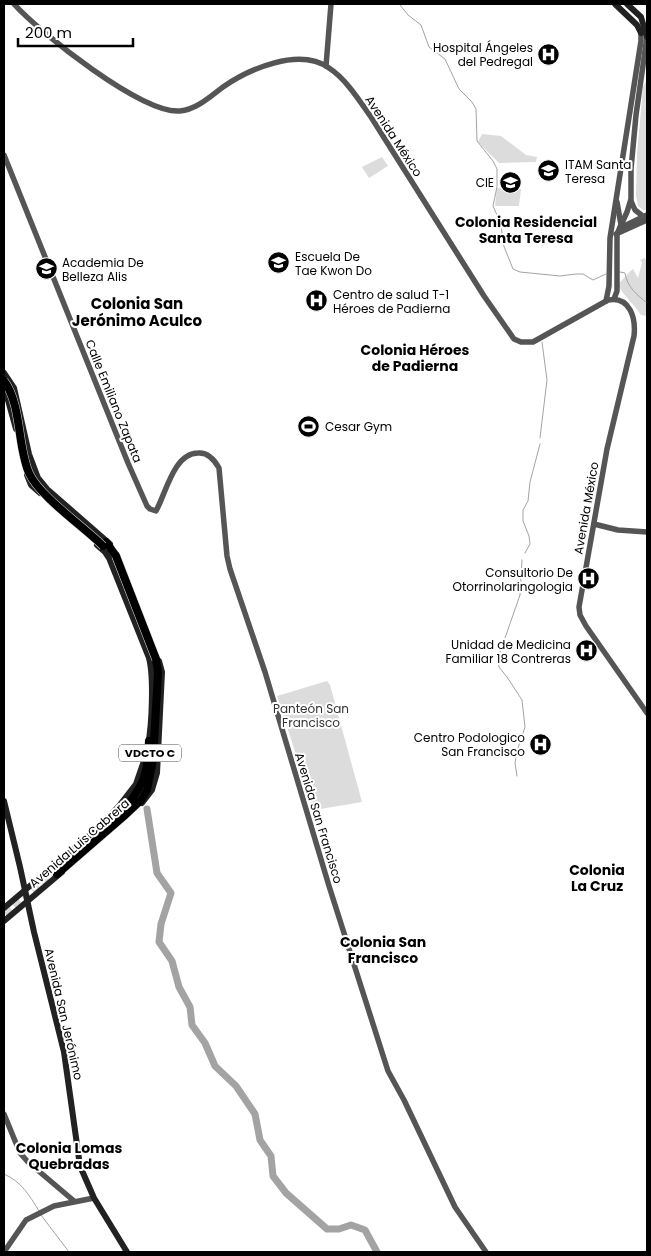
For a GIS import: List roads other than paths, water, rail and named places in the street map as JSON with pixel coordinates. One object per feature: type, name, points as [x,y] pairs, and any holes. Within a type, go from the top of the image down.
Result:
[{"type":"highway","name":"VDCTO C","points":[[4,374],[14,391],[29,463],[35,476],[43,487],[106,542],[112,550],[154,660],[156,681],[152,769],[147,790],[141,800],[124,816],[55,873],[138,797],[146,783],[150,760],[156,681]]},
{"type":"highway","name":"VDCTO C","points":[[4,383],[12,399],[26,464],[31,477],[37,486],[97,540],[108,553],[154,660]]},
{"type":"highway","points":[[156,681],[160,736]]},
{"type":"highway","points":[[120,814],[144,781],[148,759],[148,742]]},
{"type":"highway","points":[[129,804],[146,760],[146,752]]},
{"type":"highway","points":[[141,800],[155,781]]},
{"type":"main road","points":[[615,4],[645,35]]},
{"type":"main road","points":[[621,4],[637,19],[645,35]]},
{"type":"main road","points":[[627,4],[641,17],[645,35]]},
{"type":"main road","points":[[4,374],[14,388],[31,485],[104,552],[115,573],[149,658],[157,694]]},
{"type":"main road","points":[[4,383],[14,388]]},
{"type":"main road","points":[[4,383],[26,455],[41,482],[110,544],[124,568],[158,656],[162,672],[146,752]]},
{"type":"main road","points":[[115,573],[124,568]]},
{"type":"main road","name":"Avenida Luis Cabrera","points":[[4,921],[148,797],[155,781],[160,736]]},
{"type":"main road","name":"Avenida Luis Cabrera","points":[[4,908],[98,828],[133,790]]},
{"type":"main road","name":"Avenida San Jerónimo","points":[[4,801],[64,1052],[80,1166],[94,1198],[127,1252]]},
{"type":"main road","points":[[40,878],[46,886]]},
{"type":"main road","points":[[14,899],[18,902],[20,908]]},
{"type":"street","name":"Avenida México","points":[[14,4],[42,31],[106,78],[161,109],[182,111],[192,108],[238,77],[264,65],[306,60],[326,66],[334,71],[371,117],[510,336],[521,342],[533,342],[605,302],[621,301],[630,309],[635,320],[634,332],[607,449],[580,598],[580,615],[647,714]]},
{"type":"street","points":[[326,66],[331,4]]},
{"type":"street","points":[[605,302],[613,267],[618,231],[616,198],[640,50],[645,35]]},
{"type":"street","points":[[618,231],[631,199],[636,115],[645,35]]},
{"type":"street","name":"Calle Emiliano Zapata","points":[[4,155],[143,498],[150,509],[156,510]]},
{"type":"street","points":[[619,179],[624,185],[631,183]]},
{"type":"street","points":[[616,198],[618,231]]},
{"type":"street","points":[[618,231],[646,217],[635,210],[631,199]]},
{"type":"street","points":[[627,212],[629,226]]},
{"type":"street","points":[[613,267],[617,287],[614,300]]},
{"type":"street","points":[[609,286],[614,300]]},
{"type":"street","name":"Avenida San Francisco","points":[[156,510],[175,470],[184,458],[189,454],[201,452],[214,460],[220,472],[227,556],[230,568],[265,672],[328,886],[388,1071],[404,1100],[455,1207],[486,1252]]},
{"type":"street","points":[[594,524],[618,530],[647,532]]},
{"type":"street","points":[[4,1114],[20,1152],[28,1162],[74,1201]]},
{"type":"street","points":[[4,1252],[26,1220],[54,1206],[94,1198]]},
{"type":"waterway","points":[[400,5],[408,15],[421,25],[429,47],[445,59],[459,89],[476,109],[477,141],[497,169],[497,187],[493,206],[501,224],[503,244],[513,269],[520,272],[560,276],[583,274],[593,280],[606,274]]},
{"type":"waterway","points":[[620,272],[625,273],[630,287],[647,303]]},
{"type":"waterway","points":[[540,438],[547,380],[542,342]]},
{"type":"waterway","points":[[525,553],[530,544],[523,521],[523,510],[528,501],[530,482],[540,444]]},
{"type":"waterway","points":[[517,776],[515,763],[525,727],[522,700],[499,667],[498,658],[520,595],[522,560]]},
{"type":"waterway","points":[[147,809],[157,873],[171,893],[161,924],[159,942],[172,961],[179,987],[190,1007],[192,1025],[205,1043],[215,1066],[236,1086],[255,1114],[260,1140],[271,1156],[273,1176],[286,1193],[327,1229],[339,1229],[351,1225],[365,1230],[377,1252]]},
{"type":"waterway","points":[[4,1174],[20,1185],[39,1211]]},
{"type":"waterway","points":[[41,1215],[69,1252]]},
{"type":"tunnel","points":[[4,913],[53,871]]},
{"type":"place","name":"Hospital Ángeles del Pedregal","points":[[549,54]]},
{"type":"place","name":"ITAM Santa Teresa","points":[[549,171]]},
{"type":"place","name":"CIE","points":[[510,182]]},
{"type":"place","name":"Escuela De Tae Kwon Do","points":[[279,263]]},
{"type":"place","name":"Academia De Belleza Alis","points":[[46,269]]},
{"type":"place","name":"Centro de salud T-1 Héroes de Padierna","points":[[317,301]]},
{"type":"place","name":"Cesar Gym","points":[[309,426]]},
{"type":"place","name":"Consultorio De Otorrinolaringologia","points":[[589,579]]},
{"type":"place","name":"Unidad de Medicina Familiar 18 Contreras","points":[[587,651]]},
{"type":"place","name":"Centro Podologico San Francisco","points":[[541,744]]},
{"type":"district","name":"Colonia Residencial Santa Teresa","points":[[526,230]]},
{"type":"district","name":"Colonia San Jerónimo Aculco","points":[[137,312]]},
{"type":"district","name":"Colonia Héroes de Padierna","points":[[415,358]]},
{"type":"district","name":"Colonia La Cruz","points":[[597,878]]},
{"type":"district","name":"Colonia San Francisco","points":[[383,950]]},
{"type":"district","name":"Colonia Lomas Quebradas","points":[[69,1156]]},
{"type":"park label","name":"Panteón San Francisco","points":[[311,715]]}]
